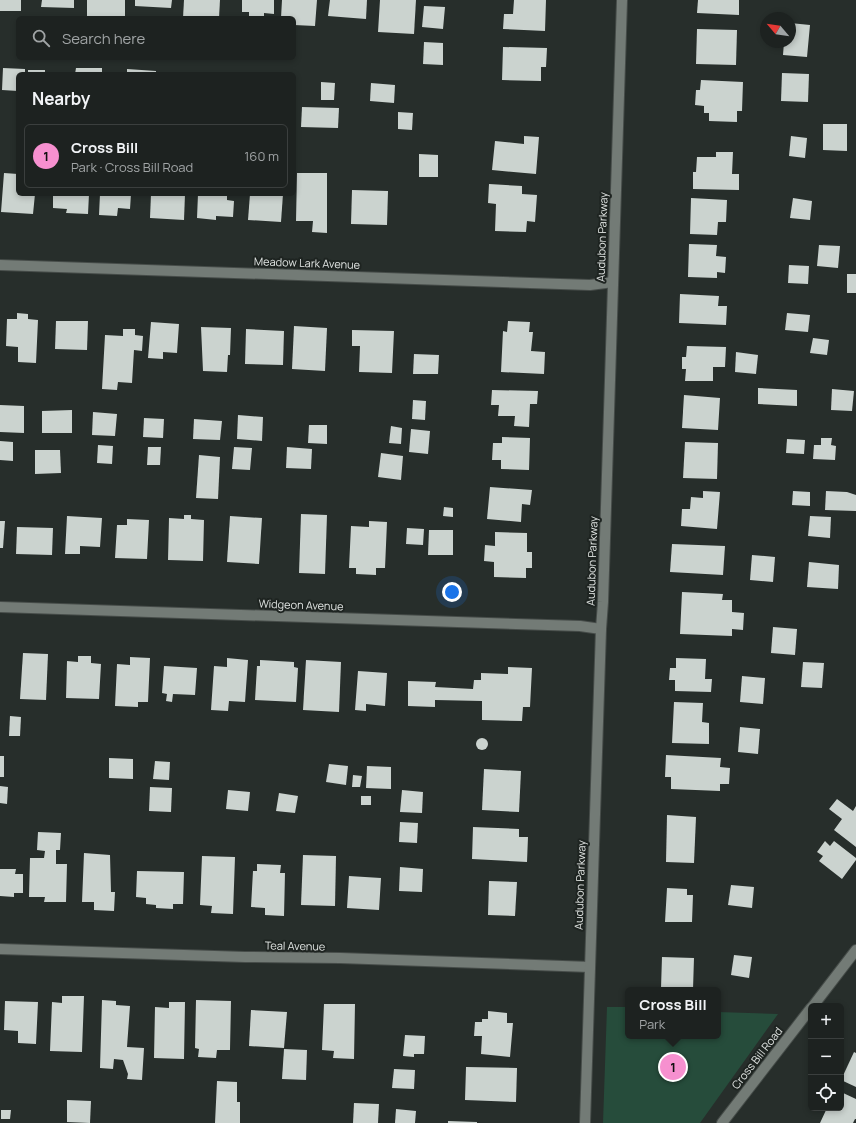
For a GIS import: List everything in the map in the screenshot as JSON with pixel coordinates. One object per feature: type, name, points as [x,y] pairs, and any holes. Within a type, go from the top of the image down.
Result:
[{"type":"street","name":"Audubon Parkway","points":[[585,1123],[622,0]]},
{"type":"street","name":"Meadow Lark Avenue","points":[[0,265],[582,285],[613,282]]},
{"type":"street","name":"Widgeon Avenue","points":[[0,607],[580,626],[601,629]]},
{"type":"street","name":"Teal Avenue","points":[[0,949],[244,958],[340,958],[590,968]]},
{"type":"street","name":"Cross Bill Road","points":[[815,1003],[856,950]]},
{"type":"street","name":"Cross Bill Road","points":[[722,1123],[808,1012]]},
{"type":"green space","points":[[607,1007],[625,1007],[625,1039],[721,1039],[721,1012],[778,1014],[700,1123],[603,1123]]},
{"type":"building","points":[[0,0],[21,0],[21,11],[0,11]]},
{"type":"building","points":[[42,0],[74,0],[74,8],[41,7]]},
{"type":"building","points":[[87,0],[125,0],[125,16],[87,16]]},
{"type":"building","points":[[135,0],[172,0],[171,8],[135,6]]},
{"type":"building","points":[[184,0],[220,0],[219,16],[183,16]]},
{"type":"building","points":[[242,0],[274,0],[274,14],[264,13],[264,16],[249,16],[249,12],[242,12]]},
{"type":"building","points":[[282,0],[317,0],[315,26],[296,25],[296,16],[281,16]]},
{"type":"building","points":[[330,0],[367,0],[366,19],[328,16]]},
{"type":"building","points":[[380,0],[416,0],[414,34],[378,32]]},
{"type":"building","points":[[514,0],[546,0],[545,31],[503,29],[504,14],[513,14]]},
{"type":"building","points":[[698,0],[739,0],[739,15],[697,13]]},
{"type":"building","points":[[424,6],[445,7],[443,29],[422,27]]},
{"type":"building","points":[[796,24],[810,25],[807,57],[783,55],[784,48],[796,48]]},
{"type":"building","points":[[697,29],[737,30],[736,65],[696,64]]},
{"type":"building","points":[[424,42],[443,43],[443,65],[423,64]]},
{"type":"building","points":[[503,47],[547,48],[546,67],[541,67],[541,81],[502,80]]},
{"type":"building","points":[[3,68],[25,69],[25,72],[16,72],[16,91],[2,90]]},
{"type":"building","points":[[76,68],[102,68],[102,72],[75,72]]},
{"type":"building","points":[[127,69],[156,71],[156,72],[127,72]]},
{"type":"building","points":[[28,70],[45,70],[45,72],[28,72]]},
{"type":"building","points":[[782,73],[809,74],[808,102],[781,101]]},
{"type":"building","points":[[701,80],[743,82],[742,111],[737,111],[737,122],[709,121],[709,113],[704,113],[704,106],[695,105],[696,90],[700,90]]},
{"type":"building","points":[[321,82],[335,83],[334,100],[321,100]]},
{"type":"building","points":[[371,83],[395,85],[394,103],[370,101]]},
{"type":"building","points":[[302,107],[339,108],[338,128],[301,127]]},
{"type":"building","points":[[398,112],[413,113],[412,130],[398,129]]},
{"type":"building","points":[[823,124],[847,124],[847,151],[823,150]]},
{"type":"building","points":[[524,136],[539,137],[536,174],[492,170],[495,141],[524,144]]},
{"type":"building","points":[[791,136],[807,138],[805,158],[789,156]]},
{"type":"building","points":[[716,152],[733,152],[732,174],[739,174],[739,190],[693,189],[693,172],[696,172],[697,157],[716,157]]},
{"type":"building","points":[[419,154],[438,155],[438,177],[419,177]]},
{"type":"building","points":[[4,173],[16,174],[16,196],[35,196],[33,214],[1,212]]},
{"type":"building","points":[[297,173],[327,173],[327,233],[312,232],[313,221],[296,221]]},
{"type":"building","points":[[489,184],[522,186],[522,194],[537,195],[535,222],[527,221],[526,232],[495,231],[496,204],[488,203]]},
{"type":"building","points":[[352,190],[388,191],[387,225],[351,224]]},
{"type":"building","points":[[53,196],[89,196],[88,214],[66,213],[67,209],[53,208]]},
{"type":"building","points":[[100,196],[131,196],[130,209],[118,208],[117,216],[99,215]]},
{"type":"building","points":[[151,196],[185,196],[184,220],[150,218]]},
{"type":"building","points":[[198,196],[227,196],[227,200],[234,201],[233,217],[216,216],[216,220],[197,218]]},
{"type":"building","points":[[250,196],[283,196],[281,222],[248,220]]},
{"type":"building","points":[[691,198],[727,200],[726,222],[718,222],[717,235],[690,234]]},
{"type":"building","points":[[793,198],[812,201],[810,220],[790,218]]},
{"type":"building","points":[[689,244],[717,245],[716,256],[726,257],[725,273],[717,272],[717,278],[688,277]]},
{"type":"building","points":[[819,245],[840,246],[838,268],[817,266]]},
{"type":"building","points":[[789,265],[809,266],[808,284],[788,283]]},
{"type":"building","points":[[847,274],[856,274],[856,293],[847,293]]},
{"type":"building","points":[[680,294],[719,296],[718,306],[727,306],[726,325],[679,323]]},
{"type":"building","points":[[17,313],[28,314],[28,319],[38,320],[36,363],[18,362],[18,347],[6,346],[7,319],[17,319]]},
{"type":"building","points":[[787,313],[810,315],[808,332],[785,330]]},
{"type":"building","points":[[56,321],[88,321],[87,350],[55,349]]},
{"type":"building","points":[[508,321],[530,322],[529,332],[533,332],[531,351],[545,352],[544,374],[501,372],[503,331],[507,332]]},
{"type":"building","points":[[151,322],[179,324],[177,353],[163,352],[163,359],[148,358]]},
{"type":"building","points":[[294,326],[327,328],[325,371],[292,369]]},
{"type":"building","points":[[201,327],[231,328],[230,355],[228,355],[227,372],[203,371]]},
{"type":"building","points":[[123,329],[135,329],[135,335],[143,336],[142,351],[134,350],[132,383],[118,382],[117,390],[102,389],[105,335],[123,336]]},
{"type":"building","points":[[246,329],[284,331],[283,365],[245,364]]},
{"type":"building","points":[[352,330],[394,331],[392,373],[359,372],[360,346],[352,346]]},
{"type":"building","points":[[813,338],[829,340],[827,355],[810,353]]},
{"type":"building","points":[[687,346],[726,347],[725,367],[713,367],[713,381],[685,381],[686,369],[682,369],[682,357],[686,357]]},
{"type":"building","points":[[736,352],[758,355],[756,374],[735,372]]},
{"type":"building","points":[[414,354],[439,355],[438,374],[413,374]]},
{"type":"building","points":[[758,388],[797,390],[797,406],[758,404]]},
{"type":"building","points":[[832,389],[854,391],[852,411],[831,410]]},
{"type":"building","points":[[492,390],[538,391],[537,404],[530,404],[529,427],[514,426],[515,416],[498,416],[499,405],[491,405]]},
{"type":"building","points":[[684,395],[720,398],[718,430],[682,428]]},
{"type":"building","points":[[413,400],[426,401],[425,420],[412,419]]},
{"type":"building","points":[[0,405],[24,406],[24,433],[0,432]]},
{"type":"building","points":[[72,410],[72,433],[42,433],[42,411]]},
{"type":"building","points":[[93,412],[117,414],[115,436],[92,435]]},
{"type":"building","points":[[238,415],[263,417],[262,441],[237,439]]},
{"type":"building","points":[[144,418],[164,419],[163,438],[143,437]]},
{"type":"building","points":[[194,419],[222,421],[220,440],[193,439]]},
{"type":"building","points":[[309,425],[327,425],[327,444],[308,443]]},
{"type":"building","points":[[391,426],[402,428],[401,444],[389,443]]},
{"type":"building","points":[[411,429],[430,431],[428,454],[409,452]]},
{"type":"building","points":[[502,437],[530,438],[529,470],[501,469],[501,460],[492,460],[493,443],[502,443]]},
{"type":"building","points":[[821,438],[832,438],[831,445],[836,446],[835,460],[813,459],[814,445],[821,445]]},
{"type":"building","points":[[787,439],[805,440],[804,454],[786,453]]},
{"type":"building","points":[[0,441],[13,442],[13,461],[0,460]]},
{"type":"building","points":[[685,442],[718,443],[717,479],[683,478]]},
{"type":"building","points":[[98,445],[113,446],[112,464],[97,463]]},
{"type":"building","points":[[148,447],[161,447],[160,465],[147,465]]},
{"type":"building","points":[[234,447],[252,448],[250,470],[232,469]]},
{"type":"building","points":[[287,447],[312,449],[311,469],[286,468]]},
{"type":"building","points":[[35,450],[60,450],[61,473],[35,474]]},
{"type":"building","points":[[381,453],[403,456],[401,480],[378,477]]},
{"type":"building","points":[[199,455],[220,457],[218,499],[196,498]]},
{"type":"building","points":[[490,487],[532,490],[530,505],[522,504],[521,522],[487,519]]},
{"type":"building","points":[[703,491],[720,492],[717,529],[681,526],[682,509],[690,509],[691,497],[703,498]]},
{"type":"building","points":[[793,491],[810,492],[810,506],[792,505]]},
{"type":"building","points":[[826,491],[847,492],[856,495],[856,511],[825,510]]},
{"type":"building","points":[[444,507],[453,508],[453,517],[443,516]]},
{"type":"building","points":[[301,514],[327,515],[325,574],[299,573]]},
{"type":"building","points":[[184,515],[191,515],[191,519],[204,520],[203,561],[168,560],[169,518],[184,519]]},
{"type":"building","points":[[67,516],[102,518],[100,547],[80,546],[80,554],[65,554]]},
{"type":"building","points":[[230,516],[262,518],[259,564],[227,562]]},
{"type":"building","points":[[810,516],[831,517],[830,538],[808,536]]},
{"type":"building","points":[[127,519],[149,520],[147,559],[115,558],[117,525],[127,525]]},
{"type":"building","points":[[0,521],[5,521],[3,548],[0,548]]},
{"type":"building","points":[[369,521],[387,522],[385,568],[376,568],[376,575],[356,574],[356,568],[349,568],[351,526],[369,527]]},
{"type":"building","points":[[17,527],[53,528],[52,555],[16,554]]},
{"type":"building","points":[[407,528],[424,529],[423,545],[406,544]]},
{"type":"building","points":[[429,530],[453,530],[453,555],[428,555]]},
{"type":"building","points":[[495,532],[527,533],[527,552],[532,552],[532,568],[526,568],[526,578],[494,577],[494,562],[484,561],[485,545],[495,546]]},
{"type":"building","points":[[672,544],[725,546],[723,575],[670,572]]},
{"type":"building","points":[[752,555],[775,557],[773,582],[750,580]]},
{"type":"building","points":[[809,562],[839,565],[838,589],[807,587]]},
{"type":"building","points":[[682,592],[723,594],[722,600],[732,600],[732,612],[744,613],[743,630],[732,629],[732,636],[680,634]]},
{"type":"building","points":[[773,627],[797,629],[795,655],[771,653]]},
{"type":"building","points":[[23,653],[48,654],[46,700],[20,699]]},
{"type":"building","points":[[78,656],[91,656],[91,663],[101,664],[99,699],[66,698],[67,661],[78,662]]},
{"type":"building","points":[[130,657],[150,658],[148,702],[138,702],[138,707],[115,706],[117,664],[130,665]]},
{"type":"building","points":[[227,658],[248,660],[245,702],[229,701],[228,711],[211,710],[214,666],[227,667]]},
{"type":"building","points":[[676,658],[706,659],[705,679],[712,679],[711,692],[675,691],[675,680],[669,680],[670,668],[676,668]]},
{"type":"building","points":[[260,660],[294,662],[294,667],[298,668],[296,702],[255,700],[257,666],[260,666]]},
{"type":"building","points":[[306,660],[341,662],[339,712],[303,710]]},
{"type":"building","points":[[803,662],[824,663],[822,688],[801,687]]},
{"type":"building","points":[[164,666],[197,668],[195,695],[173,694],[172,702],[166,701],[167,694],[162,693]]},
{"type":"building","points":[[508,667],[532,668],[530,707],[523,707],[522,721],[482,720],[482,701],[435,700],[435,707],[408,706],[408,681],[436,682],[435,687],[473,689],[474,680],[481,680],[481,673],[508,674]]},
{"type":"building","points":[[358,671],[387,673],[385,706],[366,704],[366,711],[355,710]]},
{"type":"building","points":[[742,676],[765,678],[763,704],[740,702]]},
{"type":"building","points":[[674,702],[703,703],[702,722],[709,723],[709,744],[672,743]]},
{"type":"building","points":[[10,716],[21,717],[20,736],[9,736]]},
{"type":"building","points":[[740,727],[760,729],[758,754],[738,752]]},
{"type":"building","points":[[482,738],[486,740],[488,744],[486,748],[482,750],[478,748],[476,744],[478,740]]},
{"type":"building","points":[[666,755],[721,758],[720,767],[730,768],[729,784],[720,784],[720,791],[671,789],[671,777],[665,777]]},
{"type":"building","points":[[0,756],[4,756],[4,777],[0,777]]},
{"type":"building","points":[[109,758],[133,759],[133,779],[109,778]]},
{"type":"building","points":[[155,761],[170,762],[169,780],[153,779]]},
{"type":"building","points":[[329,764],[348,766],[346,785],[326,782]]},
{"type":"building","points":[[367,766],[391,767],[391,789],[366,788]]},
{"type":"building","points":[[484,769],[521,771],[519,812],[482,810]]},
{"type":"building","points":[[353,775],[362,776],[360,787],[352,787]]},
{"type":"building","points":[[0,786],[8,787],[7,804],[0,803]]},
{"type":"building","points":[[150,787],[172,788],[171,812],[149,811]]},
{"type":"building","points":[[228,790],[250,792],[248,811],[226,809]]},
{"type":"building","points":[[402,790],[423,792],[422,813],[400,812]]},
{"type":"building","points":[[279,793],[298,796],[295,813],[276,811]]},
{"type":"building","points":[[361,796],[371,796],[371,805],[361,805]]},
{"type":"building","points":[[837,799],[853,811],[856,806],[856,847],[834,830],[842,819],[829,809]]},
{"type":"building","points":[[667,815],[696,817],[694,863],[666,862]]},
{"type":"building","points":[[400,822],[418,823],[417,843],[399,842]]},
{"type":"building","points":[[473,827],[519,829],[519,837],[528,837],[527,862],[472,859]]},
{"type":"building","points":[[38,832],[61,833],[60,850],[56,850],[56,864],[67,864],[66,902],[44,902],[45,897],[29,897],[30,858],[44,858],[45,851],[37,850]]},
{"type":"building","points":[[825,841],[830,846],[834,841],[856,858],[842,879],[819,861],[823,856],[817,852]]},
{"type":"building","points":[[84,853],[110,855],[111,892],[115,892],[114,911],[94,910],[94,902],[82,902]]},
{"type":"building","points":[[303,855],[336,856],[335,906],[301,905]]},
{"type":"building","points":[[202,856],[235,857],[233,914],[211,913],[212,906],[200,905]]},
{"type":"building","points":[[257,864],[281,865],[280,873],[285,873],[284,916],[265,915],[265,908],[251,907],[253,871],[257,871]]},
{"type":"building","points":[[400,867],[423,869],[422,892],[399,891]]},
{"type":"building","points":[[0,869],[16,869],[15,874],[23,874],[23,893],[14,893],[14,897],[0,896]]},
{"type":"building","points":[[137,871],[184,872],[183,904],[173,904],[173,909],[156,908],[156,905],[146,904],[146,898],[136,897]]},
{"type":"building","points":[[349,876],[381,878],[379,910],[347,908]]},
{"type":"building","points":[[489,881],[517,882],[515,916],[488,915]]},
{"type":"building","points":[[731,885],[754,887],[752,908],[728,905]]},
{"type":"building","points":[[667,888],[687,889],[687,895],[693,895],[692,922],[665,922]]},
{"type":"building","points":[[734,955],[752,957],[749,978],[731,975]]},
{"type":"building","points":[[662,957],[694,958],[693,987],[661,987]]},
{"type":"building","points":[[62,996],[84,996],[82,1052],[50,1051],[52,1002],[62,1003]]},
{"type":"building","points":[[102,1000],[116,1001],[116,1005],[130,1006],[127,1047],[144,1048],[142,1080],[127,1079],[128,1074],[123,1060],[114,1059],[113,1069],[100,1068]]},
{"type":"building","points":[[196,1000],[231,1001],[230,1050],[217,1050],[216,1058],[198,1057],[199,1049],[195,1048]]},
{"type":"building","points":[[5,1001],[38,1002],[36,1044],[18,1043],[18,1031],[4,1030]]},
{"type":"building","points":[[169,1002],[185,1002],[184,1059],[154,1058],[155,1007],[169,1008]]},
{"type":"building","points":[[324,1004],[355,1004],[354,1059],[333,1058],[334,1051],[322,1050]]},
{"type":"building","points":[[251,1010],[287,1012],[284,1048],[249,1046]]},
{"type":"building","points":[[488,1011],[507,1013],[507,1023],[513,1023],[510,1057],[481,1054],[482,1036],[474,1036],[475,1022],[482,1022],[482,1019],[488,1019]]},
{"type":"building","points":[[405,1035],[425,1036],[424,1054],[414,1054],[414,1057],[403,1056]]},
{"type":"building","points":[[284,1049],[307,1050],[306,1080],[282,1079]]},
{"type":"building","points":[[854,1052],[856,1053],[856,1087],[844,1081],[844,1074]]},
{"type":"building","points":[[466,1067],[517,1068],[516,1102],[465,1100]]},
{"type":"building","points":[[394,1069],[415,1070],[414,1089],[392,1088]]},
{"type":"building","points":[[217,1081],[237,1082],[237,1102],[240,1102],[240,1123],[215,1123]]},
{"type":"building","points":[[844,1093],[856,1099],[856,1119],[853,1123],[820,1123],[826,1111],[844,1111]]},
{"type":"building","points":[[67,1100],[91,1101],[90,1123],[67,1122]]},
{"type":"building","points":[[354,1103],[379,1104],[378,1123],[353,1123]]},
{"type":"building","points":[[396,1109],[416,1111],[415,1123],[395,1123]]},
{"type":"building","points":[[1,1110],[11,1110],[10,1119],[1,1119]]},
{"type":"building","points":[[448,1121],[477,1122],[477,1123],[448,1123]]},
{"type":"place","name":"Cross Bill","points":[[673,1067]]}]
